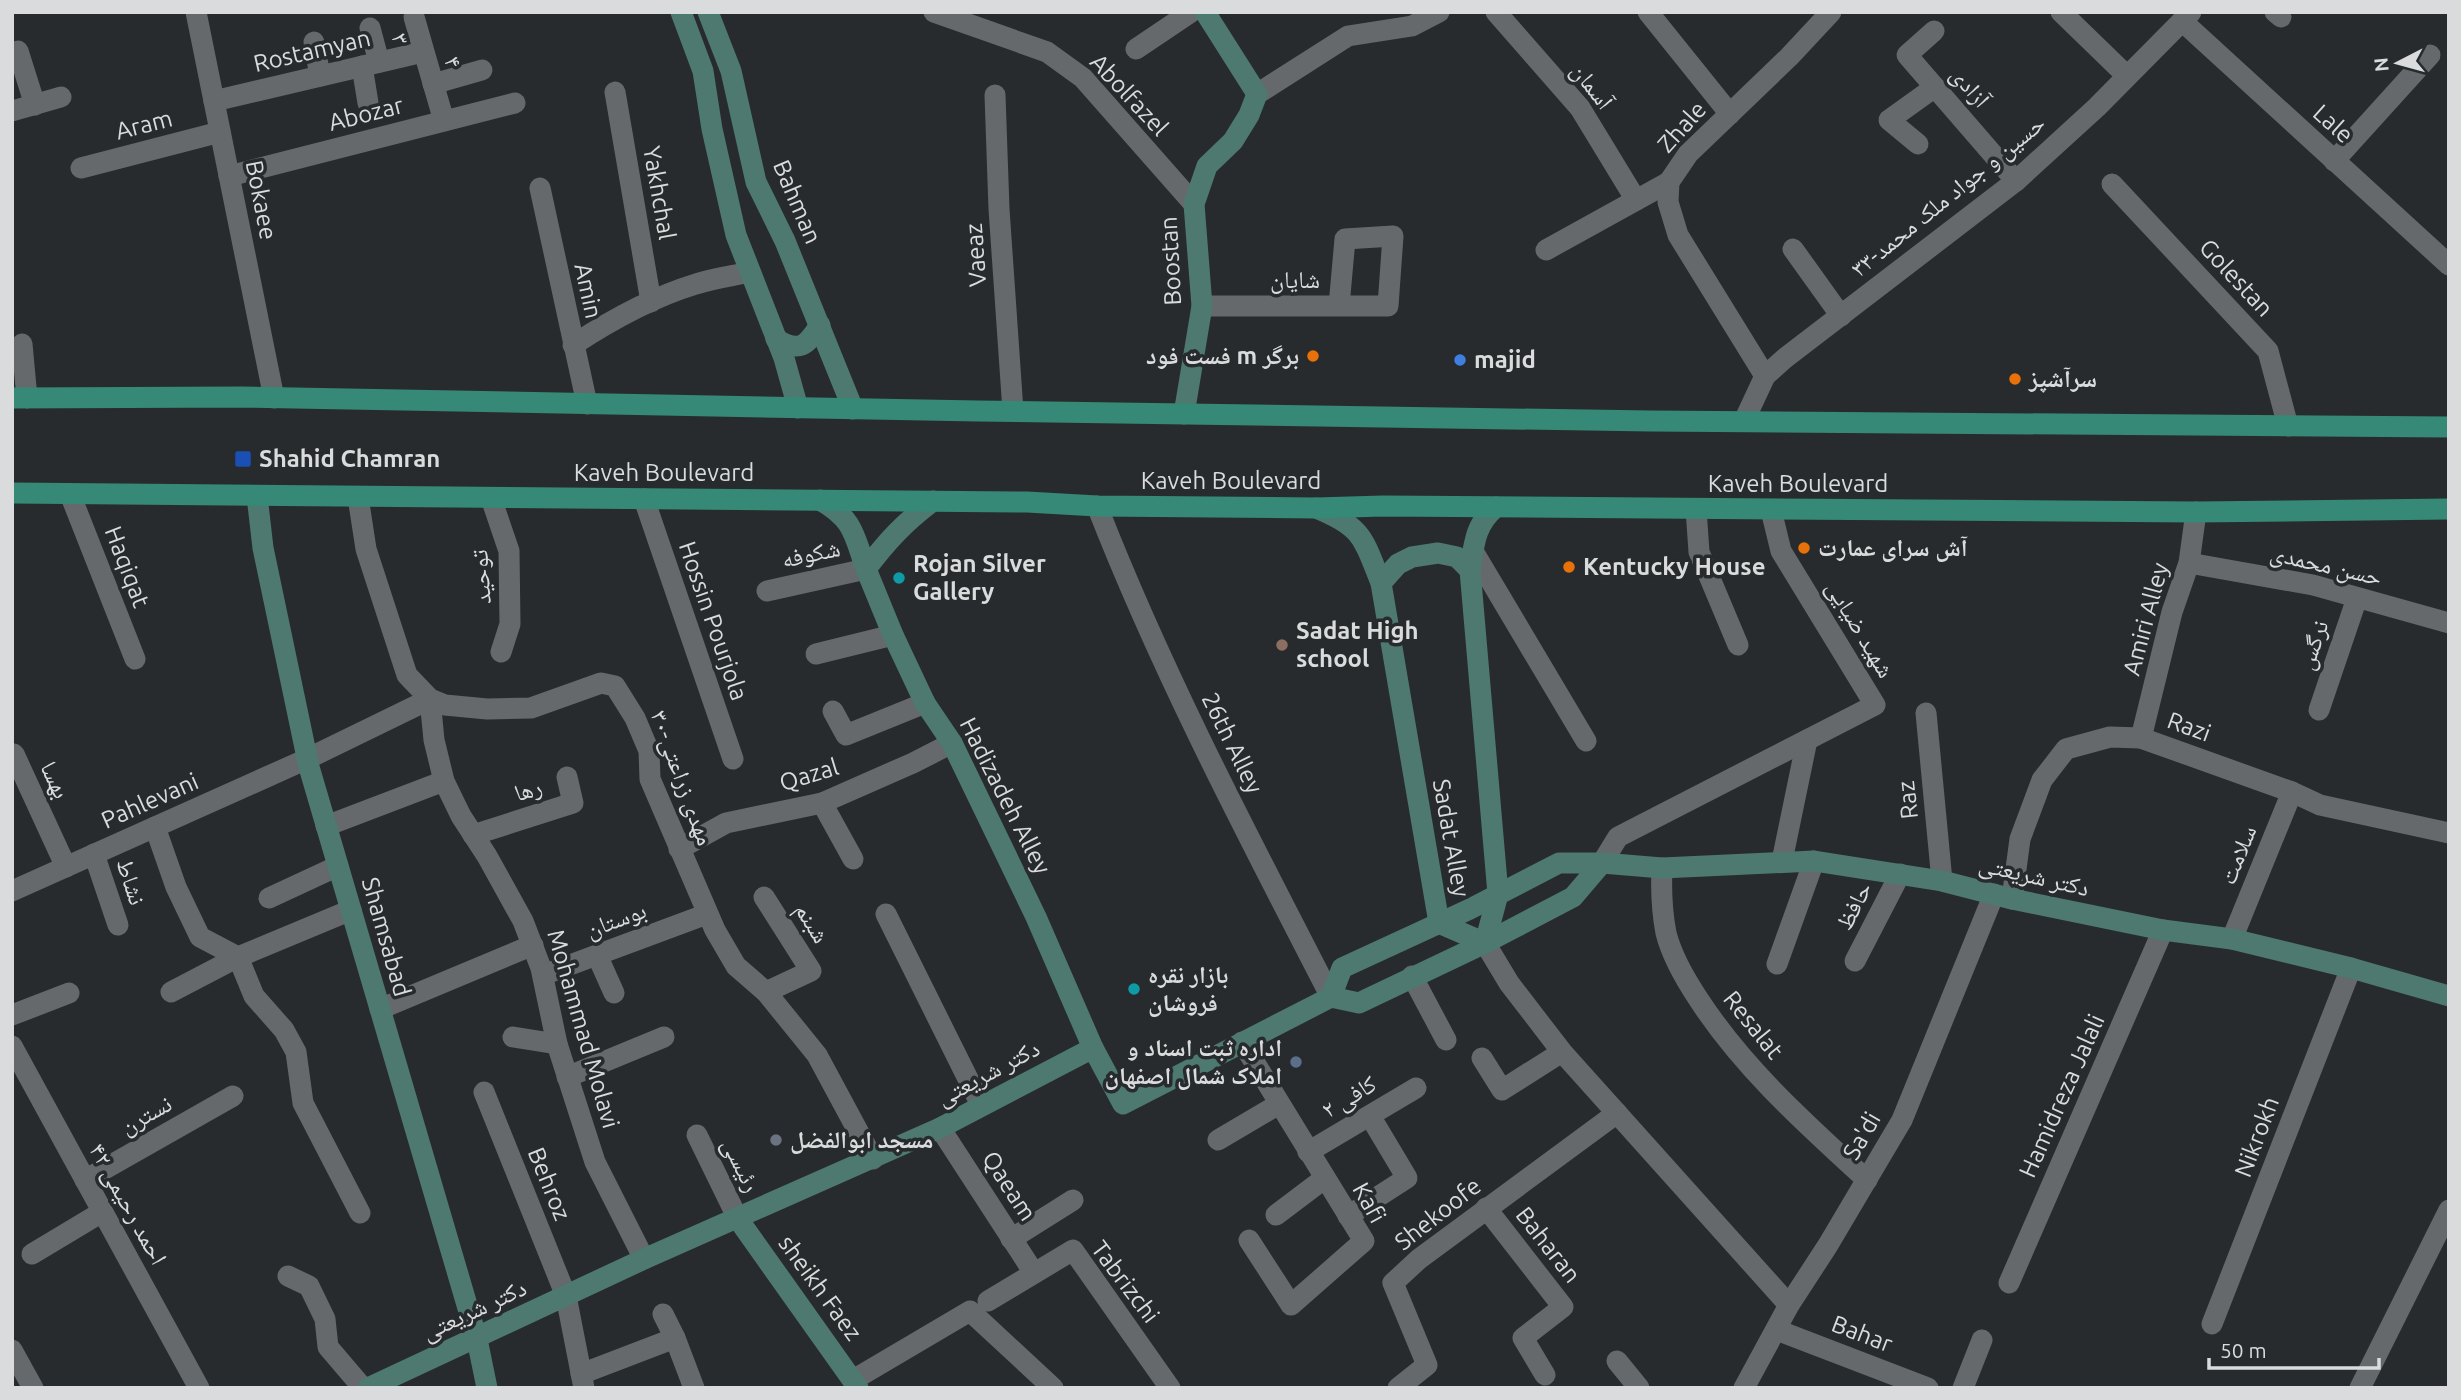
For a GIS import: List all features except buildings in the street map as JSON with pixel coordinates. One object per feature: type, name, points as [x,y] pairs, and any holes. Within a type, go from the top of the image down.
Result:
[{"type":"main road","points":[[20,398],[274,398],[1184,414],[2449,427]]},
{"type":"main road","name":"Kaveh Boulevard","points":[[12,493],[1041,502],[1097,506],[1316,508],[2196,512],[2449,509]]},
{"type":"street","name":"Bokaee","points":[[196,12],[274,398]]},
{"type":"street","points":[[681,12],[703,71],[712,129],[736,235],[776,339],[798,408]]},
{"type":"street","name":"Bahman","points":[[708,12],[731,71],[756,182],[785,241],[853,409]]},
{"type":"street","name":"Abolfazel","points":[[934,12],[1047,52],[1083,78],[1194,204]]},
{"type":"street","points":[[1136,49],[1191,12]]},
{"type":"street","points":[[1205,12],[1257,94],[1348,36],[1412,26],[1440,12]]},
{"type":"street","name":"آسمان","points":[[1496,12],[1580,108],[1636,200]]},
{"type":"street","points":[[1648,12],[1730,114]]},
{"type":"street","name":"Zhale","points":[[1765,376],[1678,235],[1668,202],[1669,182],[1688,154],[1789,58],[1831,12]]},
{"type":"street","points":[[2061,12],[2127,76]]},
{"type":"street","name":"۴","points":[[414,17],[444,121]]},
{"type":"street","name":"۳۳-حسین و جواد ملک محمد","points":[[1744,421],[1765,376],[2016,181],[2186,17]]},
{"type":"street","name":"Lale","points":[[2186,17],[2334,161],[2449,265]]},
{"type":"street","name":"۳","points":[[368,103],[370,29]]},
{"type":"street","name":"آزادی","points":[[1934,31],[1907,55],[2016,181]]},
{"type":"street","points":[[314,42],[320,76]]},
{"type":"street","points":[[18,51],[35,105]]},
{"type":"street","name":"Rostamyan","points":[[214,101],[423,52]]},
{"type":"street","points":[[2334,161],[2430,55]]},
{"type":"street","points":[[433,84],[482,70]]},
{"type":"street","points":[[1918,144],[1889,120],[1935,87]]},
{"type":"street","name":"Yakhchal","points":[[615,92],[651,302]]},
{"type":"street","name":"Boostan","points":[[1184,414],[1202,306],[1194,204],[1207,166],[1233,141],[1249,115],[1257,94]]},
{"type":"street","name":"Vaeaz","points":[[995,95],[999,209],[1013,411]]},
{"type":"street","points":[[12,111],[61,97]]},
{"type":"street","name":"Abozar","points":[[229,176],[515,103]]},
{"type":"street","name":"Aram","points":[[81,168],[220,132]]},
{"type":"street","points":[[1546,250],[1669,182]]},
{"type":"street","name":"Golestan","points":[[2112,184],[2269,351],[2288,426]]},
{"type":"street","name":"Amin","points":[[540,188],[587,404]]},
{"type":"street","name":"شایان","points":[[1202,306],[1339,306],[1388,306],[1393,236],[1345,239],[1339,306]]},
{"type":"street","points":[[1793,249],[1841,316]]},
{"type":"street","points":[[573,345],[602,326],[651,302],[696,284],[750,272]]},
{"type":"street","points":[[776,339],[788,346],[801,347],[809,342],[820,325]]},
{"type":"street","points":[[20,398],[22,344]]},
{"type":"street","name":"Haqiqat","points":[[70,494],[135,659]]},
{"type":"street","name":"Shamsabad","points":[[257,496],[263,548],[309,767],[477,1339],[486,1388]]},
{"type":"street","points":[[358,497],[366,549],[407,675],[429,699]]},
{"type":"street","name":"توحید","points":[[491,498],[509,551],[510,624],[501,652]]},
{"type":"street","name":"Hossin Pourjola","points":[[644,499],[733,759]]},
{"type":"street","name":"Hadizadeh Alley","points":[[820,500],[838,510],[850,525],[892,635],[925,703],[952,743],[1036,917],[1093,1048]]},
{"type":"street","points":[[866,569],[906,521],[933,501]]},
{"type":"street","name":"26th Alley","points":[[1097,506],[1117,557],[1200,741],[1331,997]]},
{"type":"street","name":"Sadat Alley","points":[[1316,508],[1342,518],[1358,531],[1381,583],[1439,923],[1485,943],[1499,894],[1471,561],[1476,531],[1496,507]]},
{"type":"street","points":[[1696,509],[1699,552],[1738,645]]},
{"type":"street","name":"شهید ضیایی","points":[[1602,863],[1618,837],[1875,705],[1781,551],[1771,510]]},
{"type":"street","name":"Amiri Alley","points":[[2141,738],[2172,611],[2189,563],[2196,512]]},
{"type":"street","points":[[1381,583],[1398,564],[1412,556],[1438,553],[1471,561],[1586,741]]},
{"type":"street","name":"حسن محمدی","points":[[2189,563],[2313,585],[2449,623]]},
{"type":"street","name":"شکوفه","points":[[767,591],[866,569]]},
{"type":"street","name":"نرگس","points":[[2319,710],[2357,598]]},
{"type":"street","points":[[816,654],[892,635]]},
{"type":"street","name":"۳۰-مهدی زراعتی","points":[[429,699],[445,705],[531,708],[601,684],[615,686],[635,718],[649,751],[650,779],[679,849],[708,914],[736,966],[766,992],[817,1055],[873,1159]]},
{"type":"street","name":"Pahlevani","points":[[12,891],[309,758],[429,699]]},
{"type":"street","name":"Mohammad Molavi","points":[[429,699],[434,740],[444,781],[461,816],[523,921],[543,975],[557,1044],[594,1162],[644,1259]]},
{"type":"street","points":[[833,711],[846,735],[925,703]]},
{"type":"street","name":"Raz","points":[[1926,713],[1942,881]]},
{"type":"street","name":"Razi","points":[[2003,897],[2042,780],[2066,749],[2110,737],[2141,738],[2292,792],[2320,805],[2449,833]]},
{"type":"street","points":[[1782,862],[1807,740]]},
{"type":"street","name":"Qazal","points":[[679,849],[726,823],[822,803],[952,743]]},
{"type":"street","name":"بهسا","points":[[14,754],[66,867]]},
{"type":"street","name":"رها","points":[[473,835],[573,803],[567,777]]},
{"type":"street","points":[[326,826],[444,781]]},
{"type":"street","name":"سلامت","points":[[2232,939],[2292,792]]},
{"type":"street","points":[[822,803],[853,859]]},
{"type":"street","points":[[155,827],[176,887],[200,937],[238,957],[254,996],[284,1030],[296,1052],[303,1104],[360,1213]]},
{"type":"street","name":"نشاط","points":[[94,854],[118,925]]},
{"type":"street","points":[[1777,964],[1814,861]]},
{"type":"street","name":"دکتر شریعتی","points":[[1331,997],[1342,968],[1559,863],[1662,868],[1814,861],[1942,881],[2003,897],[2163,930],[2232,939],[2351,968],[2449,996]]},
{"type":"street","points":[[1093,1048],[1123,1104],[1331,997],[1359,1003],[1485,943],[1573,897],[1602,863]]},
{"type":"street","points":[[269,898],[338,866]]},
{"type":"street","name":"Resalat","points":[[1662,868],[1661,888],[1666,933],[1680,970],[1717,1028],[1784,1104],[1867,1180]]},
{"type":"street","name":"حافظ","points":[[1855,961],[1899,874]]},
{"type":"street","name":"شبنم","points":[[764,897],[811,971],[766,992]]},
{"type":"street","name":"Sa'di","points":[[1744,1388],[1789,1305],[1902,1120],[2003,897]]},
{"type":"street","points":[[171,992],[238,957],[351,910]]},
{"type":"street","name":"بوستان","points":[[543,975],[708,914]]},
{"type":"street","points":[[886,914],[981,1105]]},
{"type":"street","name":"Hamidreza Jalali","points":[[2009,1283],[2163,930]]},
{"type":"street","points":[[1485,943],[1509,983],[1562,1052],[1789,1305]]},
{"type":"street","points":[[380,1009],[533,945]]},
{"type":"street","points":[[597,955],[614,993]]},
{"type":"street","name":"Nikrokh","points":[[2212,1325],[2351,968]]},
{"type":"street","points":[[1412,976],[1446,1040]]},
{"type":"street","points":[[12,1015],[69,993]]},
{"type":"street","points":[[513,1037],[557,1044]]},
{"type":"street","points":[[567,1077],[664,1037]]},
{"type":"street","name":"Kafi","points":[[1242,1042],[1364,1241],[1291,1305],[1249,1240]]},
{"type":"street","name":"۴۲ احمد رحیمی","points":[[12,1046],[199,1388]]},
{"type":"street","name":"دکتر شریعتی","points":[[366,1388],[477,1339],[644,1259],[940,1128],[1093,1048]]},
{"type":"street","points":[[1482,1058],[1502,1090],[1562,1052]]},
{"type":"street","name":"کافی ۲","points":[[1308,1152],[1416,1088]]},
{"type":"street","name":"Behroz","points":[[484,1092],[566,1296],[582,1381]]},
{"type":"street","name":"نسترن","points":[[85,1180],[233,1096]]},
{"type":"street","points":[[1218,1140],[1279,1104]]},
{"type":"street","name":"Shekoofe","points":[[1398,1388],[1427,1365],[1394,1283],[1419,1259],[1616,1113]]},
{"type":"street","points":[[1348,1216],[1408,1178],[1370,1116]]},
{"type":"street","name":"Qaeam","points":[[940,1128],[1034,1273]]},
{"type":"street","name":"رئیسی","points":[[697,1135],[738,1219]]},
{"type":"street","points":[[1276,1215],[1325,1178]]},
{"type":"street","points":[[1011,1238],[1073,1200]]},
{"type":"street","name":"Baharan","points":[[1486,1209],[1563,1307],[1523,1338],[1545,1375]]},
{"type":"street","points":[[2360,1388],[2449,1210]]},
{"type":"street","points":[[32,1254],[102,1212]]},
{"type":"street","name":"sheikh Faez","points":[[738,1219],[856,1384]]},
{"type":"street","name":"Tabrizchi","points":[[856,1384],[1073,1250],[1170,1388]]},
{"type":"street","points":[[288,1276],[309,1286],[325,1319],[328,1348],[366,1388]]},
{"type":"street","points":[[979,1306],[1053,1388]]},
{"type":"street","points":[[663,1314],[694,1388]]},
{"type":"street","name":"Bahar","points":[[1777,1330],[1928,1388]]},
{"type":"street","points":[[582,1381],[675,1338]]},
{"type":"street","points":[[1963,1388],[1982,1340]]},
{"type":"street","points":[[12,1350],[33,1388]]},
{"type":"street","points":[[1617,1361],[1639,1388]]},
{"type":"place","name":"فست فود m برگر","points":[[1313,356]]},
{"type":"place","name":"majid","points":[[1460,360]]},
{"type":"place","name":"سرآشپز","points":[[2015,379]]},
{"type":"place","name":"Shahid Chamran","points":[[243,459]]},
{"type":"place","name":"آش سرای عمارت","points":[[1804,548]]},
{"type":"place","name":"Kentucky House","points":[[1569,567]]},
{"type":"place","name":"Rojan Silver Gallery","points":[[899,578]]},
{"type":"place","name":"Sadat High school","points":[[1282,645]]},
{"type":"place","name":"بازار نقره فروشان","points":[[1134,989]]},
{"type":"place","name":"اداره ثبت اسناد و املاک شمال اصفهان","points":[[1296,1062]]},
{"type":"place","name":"مسجد ابوالفضل","points":[[776,1140]]}]
